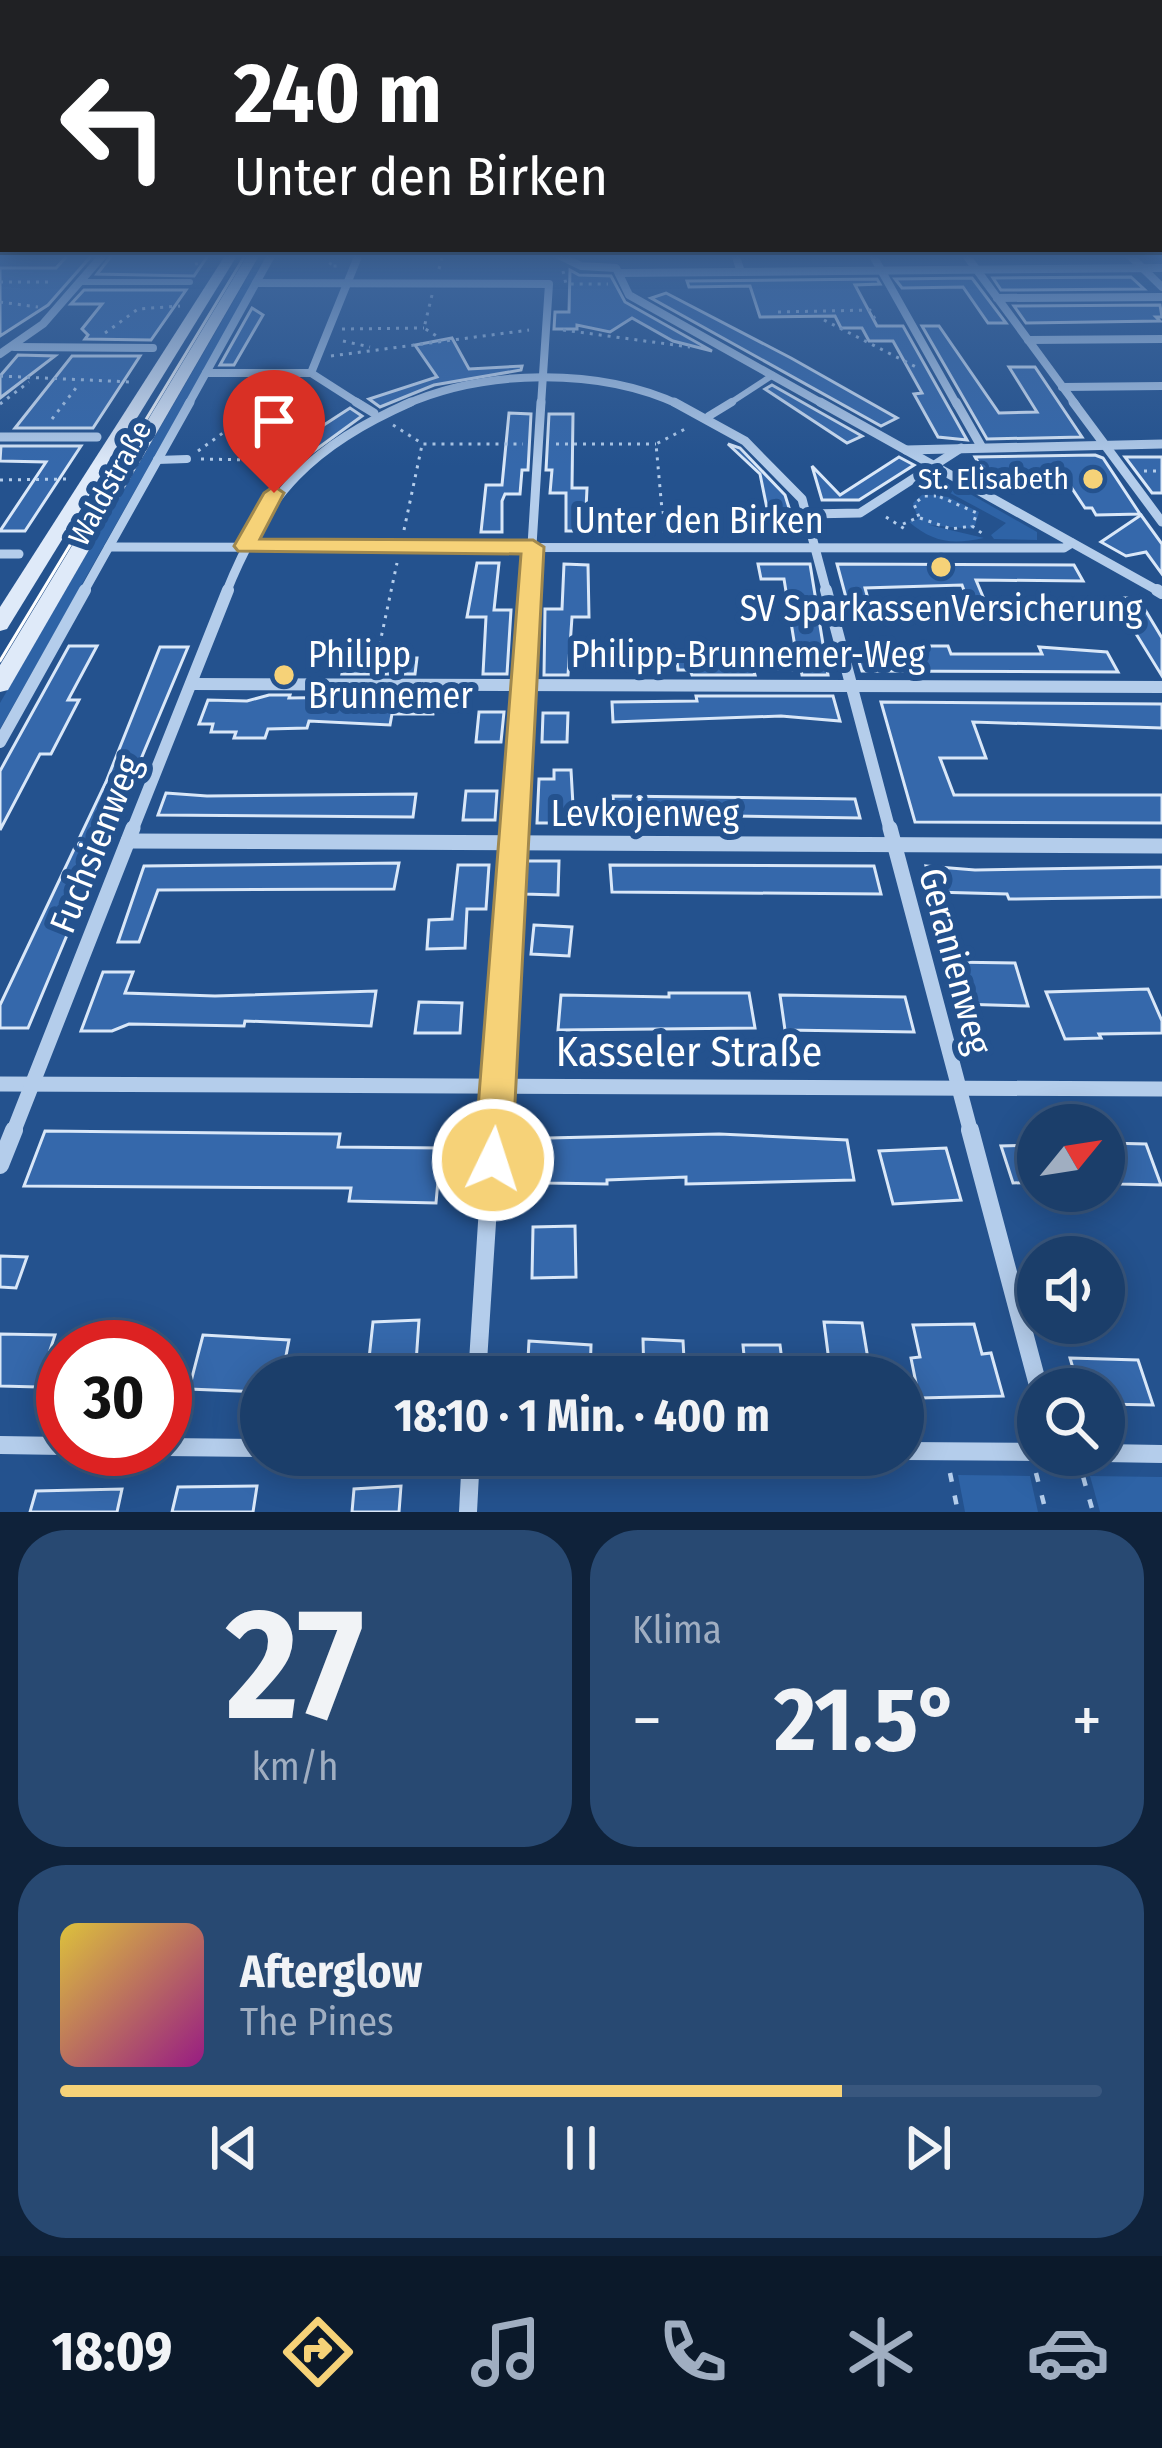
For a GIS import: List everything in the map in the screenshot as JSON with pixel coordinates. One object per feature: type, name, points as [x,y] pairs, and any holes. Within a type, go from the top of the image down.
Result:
[{"type":"main road","name":"Waldstraße","points":[[0,624],[188,325]]},
{"type":"main road","name":"Waldstraße","points":[[0,684],[212,325]]},
{"type":"street","points":[[0,354],[38,325]]},
{"type":"street","name":"Waldstraße","points":[[0,742],[233,325]]},
{"type":"street","points":[[310,373],[329,325]]},
{"type":"street","points":[[479,1356],[543,379],[551,325]]},
{"type":"street","points":[[681,325],[1162,593]]},
{"type":"street","points":[[912,325],[981,446]]},
{"type":"street","points":[[1017,325],[1162,522]]},
{"type":"street","points":[[1028,340],[1162,339]]},
{"type":"street","points":[[13,346],[153,348]]},
{"type":"street","points":[[206,373],[310,373],[374,413]]},
{"type":"street","name":"Fuchsienweg","points":[[0,1165],[260,513],[295,470],[330,439],[374,413],[459,386],[543,379],[633,389],[709,416],[762,452],[784,473],[808,514]]},
{"type":"street","points":[[1062,387],[1162,386]]},
{"type":"street","points":[[0,437],[97,437]]},
{"type":"street","points":[[906,450],[1162,444]]},
{"type":"street","points":[[808,514],[860,513],[963,446]]},
{"type":"street","name":"Geranienweg","points":[[808,514],[1033,1368]]},
{"type":"street","name":"Unter den Birken","points":[[109,547],[1064,548],[1072,543]]},
{"type":"street","points":[[0,554],[19,554]]},
{"type":"street","name":"Philipp-Brunnemer-Weg","points":[[190,684],[1162,687]]},
{"type":"street","name":"Levkojenweg","points":[[128,841],[1162,845]]},
{"type":"street","name":"Kasseler Straße","points":[[0,1084],[1162,1089]]},
{"type":"street","points":[[0,1445],[36,1446]]},
{"type":"street","points":[[192,1447],[240,1448]]},
{"type":"street","points":[[924,1451],[1017,1452]]},
{"type":"street","points":[[1125,1453],[1162,1454]]},
{"type":"street","points":[[468,1512],[470,1476]]},
{"type":"lane","points":[[709,416],[773,375]]},
{"type":"lane","points":[[157,460],[187,459]]},
{"type":"path","points":[[94,348],[112,325]]},
{"type":"path","points":[[831,325],[921,369],[938,369]]},
{"type":"path","points":[[328,328],[424,328],[439,338]]},
{"type":"path","points":[[344,341],[370,346]]},
{"type":"path","points":[[0,376],[138,382]]},
{"type":"path","points":[[0,404],[30,380]]},
{"type":"path","points":[[39,437],[80,382]]},
{"type":"path","points":[[187,459],[260,406],[285,406],[335,388]]},
{"type":"path","points":[[371,684],[423,444],[374,413]]},
{"type":"path","points":[[665,547],[656,444],[709,416]]},
{"type":"path","points":[[187,459],[251,460],[295,470]]},
{"type":"path","points":[[920,474],[938,496]]},
{"type":"path","points":[[0,480],[76,479]]},
{"type":"path","points":[[919,517],[916,502],[924,496],[938,496],[976,512],[972,526]]},
{"type":"path","points":[[900,526],[919,517],[950,529],[972,526]]},
{"type":"path","points":[[972,526],[994,548]]},
{"type":"path","points":[[946,1451],[958,1512]]},
{"type":"path","points":[[1039,1476],[1046,1512]]},
{"type":"path","points":[[1083,1476],[1093,1512]]},
{"type":"shaded area","points":[[220,325],[229,325],[0,729],[0,703]]},
{"type":"shaded area","points":[[935,474],[1037,532],[1037,540],[994,539],[991,535],[1006,523],[939,487],[929,477]]},
{"type":"shaded area","points":[[923,494],[948,497],[979,512],[974,529],[929,525],[984,538],[943,540],[918,529],[909,522],[918,519],[913,503]]},
{"type":"shaded area","points":[[958,1475],[1030,1476],[1038,1512],[965,1512]]},
{"type":"shaded area","points":[[1090,1476],[1162,1477],[1162,1512],[1100,1512]]},
{"type":"building","points":[[0,325],[18,325],[0,336]]},
{"type":"building","points":[[86,325],[162,325],[151,340],[85,339],[88,335],[82,329]]},
{"type":"building","points":[[243,325],[257,325],[234,365],[220,365]]},
{"type":"building","points":[[554,325],[622,325],[610,332],[577,325],[577,329],[554,329]]},
{"type":"building","points":[[644,325],[665,325],[712,351],[673,341]]},
{"type":"building","points":[[699,325],[727,325],[897,418],[881,426]]},
{"type":"building","points":[[839,325],[903,326],[967,440],[938,437],[914,394],[922,393],[893,341],[869,341],[862,328]]},
{"type":"building","points":[[922,326],[939,326],[999,413],[1037,412],[1009,367],[1035,367],[1082,437],[987,439]]},
{"type":"building","points":[[452,338],[469,369],[522,366],[521,370],[434,385],[380,407],[369,399],[437,377],[415,345]]},
{"type":"building","points":[[18,355],[55,356],[0,398],[0,376]]},
{"type":"building","points":[[72,356],[140,356],[93,428],[15,428]]},
{"type":"building","points":[[772,385],[862,436],[847,443],[765,389]]},
{"type":"building","points":[[350,408],[362,416],[296,464],[273,458]]},
{"type":"building","points":[[509,413],[531,414],[528,470],[522,470],[520,494],[505,494],[502,501],[502,532],[481,532],[486,485],[502,485]]},
{"type":"building","points":[[549,414],[573,414],[572,488],[587,488],[585,531],[566,531],[566,493],[550,493],[552,470],[546,470]]},
{"type":"building","points":[[728,444],[740,448],[785,495],[797,533],[772,533],[760,474]]},
{"type":"building","points":[[1,446],[81,446],[25,531],[0,531],[46,462],[0,461]]},
{"type":"building","points":[[899,457],[914,465],[859,500],[822,500],[812,466],[840,495]]},
{"type":"building","points":[[975,457],[1103,458],[1140,514],[1096,515],[1071,487],[990,483]]},
{"type":"building","points":[[1125,457],[1162,457],[1162,493],[1152,493]]},
{"type":"building","points":[[1141,515],[1162,544],[1162,574],[1146,552],[1126,556],[1101,542]]},
{"type":"building","points":[[477,563],[499,563],[494,610],[511,610],[507,674],[483,674],[486,617],[467,617]]},
{"type":"building","points":[[564,564],[588,565],[589,617],[572,617],[568,675],[544,675],[545,609],[562,609]]},
{"type":"building","points":[[758,564],[810,564],[828,675],[753,668],[755,675],[692,675],[690,670],[678,670],[676,652],[689,652],[688,643],[711,643],[712,652],[795,647],[784,579],[761,579]]},
{"type":"building","points":[[837,564],[1074,565],[1083,581],[976,580],[986,604],[969,604],[962,585],[865,588],[874,620],[852,620]]},
{"type":"building","points":[[1114,598],[1138,598],[1162,638],[1162,676]]},
{"type":"building","points":[[69,646],[97,646],[68,700],[79,700],[51,754],[40,754],[0,830],[0,771]]},
{"type":"building","points":[[924,646],[948,646],[951,654],[1042,654],[1039,647],[1107,652],[1118,672],[862,671],[856,653],[926,652]]},
{"type":"building","points":[[160,647],[188,647],[28,1028],[0,1028],[0,1005],[106,782]]},
{"type":"building","points":[[347,653],[417,658],[415,674],[342,674]]},
{"type":"building","points":[[269,695],[435,696],[433,714],[392,714],[390,725],[309,721],[307,728],[268,729],[265,738],[234,738],[236,732],[211,732],[213,724],[199,724],[208,700],[247,701]]},
{"type":"building","points":[[696,696],[833,696],[840,721],[781,716],[613,722],[612,702],[697,701]]},
{"type":"building","points":[[881,702],[1162,704],[1162,728],[973,722],[986,758],[940,758],[954,795],[1162,795],[1162,823],[915,822]]},
{"type":"building","points":[[479,712],[504,712],[501,742],[476,742]]},
{"type":"building","points":[[543,713],[568,713],[567,742],[542,742]]},
{"type":"building","points":[[554,770],[571,770],[574,823],[537,823],[539,779],[554,779]]},
{"type":"building","points":[[466,791],[497,791],[495,820],[463,820]]},
{"type":"building","points":[[166,793],[416,794],[413,817],[158,815]]},
{"type":"building","points":[[613,796],[855,799],[860,818],[614,814]]},
{"type":"building","points":[[527,861],[559,861],[558,895],[524,894]]},
{"type":"building","points":[[399,863],[394,889],[158,890],[139,942],[118,942],[144,866]]},
{"type":"building","points":[[458,865],[489,865],[486,909],[467,909],[465,948],[427,949],[429,920],[452,919]]},
{"type":"building","points":[[610,865],[874,866],[881,894],[612,892]]},
{"type":"building","points":[[926,866],[975,870],[1162,867],[1162,897],[1009,899],[1007,894],[933,892]]},
{"type":"building","points":[[534,925],[572,927],[569,956],[531,954]]},
{"type":"building","points":[[948,962],[1015,963],[1028,1006],[959,1004]]},
{"type":"building","points":[[103,972],[133,972],[125,993],[215,996],[376,991],[371,1026],[245,1021],[244,1026],[129,1024],[112,1031],[81,1031]]},
{"type":"building","points":[[1148,989],[1162,1021],[1162,1033],[1099,1034],[1101,1038],[1065,1039],[1046,992]]},
{"type":"building","points":[[669,993],[749,993],[755,1028],[558,1030],[561,995],[669,997]]},
{"type":"building","points":[[780,995],[905,997],[914,1032],[785,1030]]},
{"type":"building","points":[[419,1002],[462,1003],[460,1033],[415,1033]]},
{"type":"building","points":[[45,1131],[340,1134],[338,1147],[441,1148],[436,1203],[349,1201],[351,1188],[24,1186]]},
{"type":"building","points":[[719,1134],[847,1140],[854,1180],[686,1184],[686,1177],[547,1183],[549,1138]]},
{"type":"building","points":[[1125,1143],[1146,1144],[1161,1185],[1125,1184]]},
{"type":"building","points":[[1001,1146],[1017,1146],[1017,1183],[1013,1183]]},
{"type":"building","points":[[946,1148],[961,1200],[893,1204],[879,1151]]},
{"type":"building","points":[[575,1226],[576,1277],[532,1278],[533,1227]]},
{"type":"building","points":[[0,1256],[27,1257],[16,1288],[0,1287]]},
{"type":"building","points":[[419,1320],[416,1356],[369,1356],[373,1322]]},
{"type":"building","points":[[824,1322],[862,1323],[868,1356],[828,1356]]},
{"type":"building","points":[[974,1324],[982,1354],[991,1353],[1003,1396],[924,1398],[924,1356],[920,1356],[913,1325]]},
{"type":"building","points":[[0,1334],[36,1335],[36,1387],[0,1386]]},
{"type":"building","points":[[203,1335],[289,1340],[286,1356],[240,1356],[240,1391],[192,1389]]},
{"type":"building","points":[[643,1339],[683,1341],[684,1356],[643,1356]]},
{"type":"building","points":[[529,1341],[591,1345],[591,1356],[528,1356]]},
{"type":"building","points":[[743,1345],[780,1345],[781,1356],[744,1356]]},
{"type":"building","points":[[1070,1358],[1138,1360],[1153,1405],[1125,1404],[1125,1368],[1073,1368]]},
{"type":"building","points":[[257,1486],[253,1512],[172,1512],[178,1487]]},
{"type":"building","points":[[401,1486],[399,1512],[352,1512],[354,1489]]},
{"type":"building","points":[[122,1489],[117,1512],[30,1512],[36,1491]]},
{"type":"tram line","points":[[0,661],[203,325]]},
{"type":"place","name":"St. Elisabeth","points":[[1093,479]]},
{"type":"place","name":"SV SparkassenVersicherung","points":[[941,567]]},
{"type":"place","name":"Philipp Brunnemer","points":[[284,675]]},
{"type":"route","points":[[274,493],[245,546],[533,547],[493,1160]]}]
